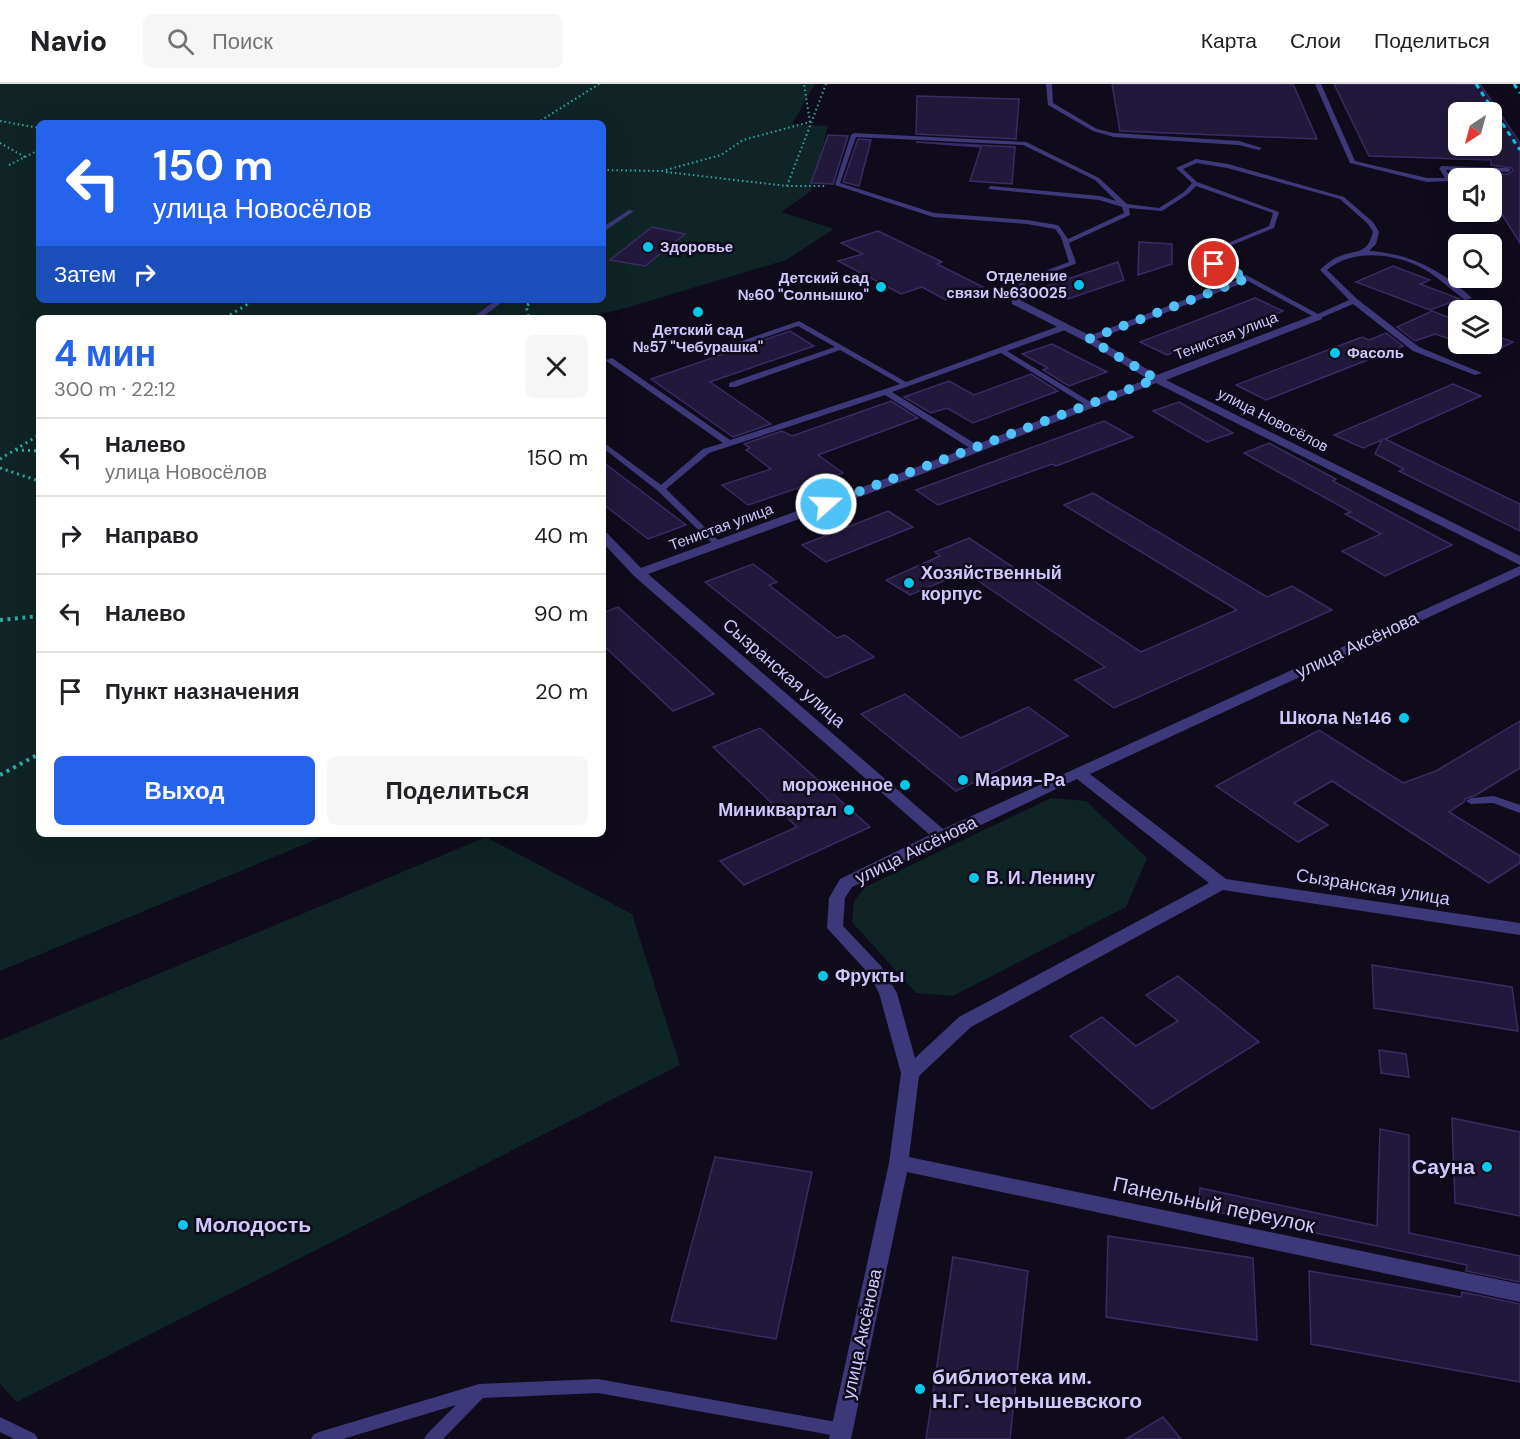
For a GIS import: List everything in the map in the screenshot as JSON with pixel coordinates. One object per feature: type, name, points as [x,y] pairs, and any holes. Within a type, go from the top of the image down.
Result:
[{"type":"street","name":"улица Новосёлов","points":[[1016,302],[1089,339],[1156,379],[1520,561]]},
{"type":"street","name":"Тенистая улица","points":[[639,573],[976,448],[1318,317]]},
{"type":"street","name":"Сызранская улица","points":[[606,539],[639,573],[941,836]]},
{"type":"street","name":"улица Аксёнова","points":[[841,1434],[899,1163],[910,1072],[888,993],[875,970],[835,928],[837,898],[846,883],[941,836],[1520,570]]},
{"type":"street","points":[[910,1072],[965,1022],[1221,884],[1079,773]]},
{"type":"street","name":"Сызранская улица","points":[[1221,884],[1520,929]]},
{"type":"street","name":"Панельный переулок","points":[[899,1163],[1520,1293]]},
{"type":"lane","points":[[1049,84],[1050,104],[1095,130],[1114,135],[1239,143],[1259,148]]},
{"type":"lane","points":[[1318,84],[1352,162],[1427,180],[1449,180],[1443,168],[1508,170]]},
{"type":"lane","points":[[1016,302],[1023,281],[1073,263],[1066,242],[1057,227],[1028,222],[933,215],[837,184],[854,135],[1024,143],[1097,179],[1125,206],[1128,214],[1066,242]]},
{"type":"lane","points":[[1354,301],[1318,317],[1248,278],[1197,257],[1272,227],[1276,212],[1195,183],[1179,168],[1196,161],[1228,166],[1342,198],[1371,223],[1376,232],[1373,244],[1362,254]]},
{"type":"lane","points":[[991,188],[1100,198],[1125,206],[1160,210],[1186,193],[1195,183]]},
{"type":"lane","points":[[606,228],[631,211]]},
{"type":"lane","points":[[1468,298],[1422,266],[1392,256],[1362,254],[1331,261],[1323,270],[1354,301],[1416,349],[1478,373]]},
{"type":"lane","points":[[1089,339],[1248,278]]},
{"type":"lane","points":[[480,315],[497,303]]},
{"type":"lane","points":[[728,347],[799,322],[906,385]]},
{"type":"lane","points":[[661,489],[706,451],[886,392],[1065,327]]},
{"type":"lane","points":[[732,385],[841,347]]},
{"type":"lane","points":[[1001,350],[1090,404]]},
{"type":"lane","points":[[609,360],[729,444]]},
{"type":"lane","points":[[886,392],[976,448]]},
{"type":"lane","points":[[606,446],[661,489],[718,544]]},
{"type":"lane","points":[[1470,801],[1494,799],[1520,809]]},
{"type":"lane","points":[[319,1439],[479,1391],[598,1386],[841,1434]]},
{"type":"lane","points":[[432,1439],[479,1391]]},
{"type":"lane","points":[[0,1424],[30,1439]]},
{"type":"path","points":[[542,120],[599,84]]},
{"type":"path","points":[[804,84],[803,90],[810,122]]},
{"type":"path","points":[[787,186],[826,84]]},
{"type":"path","points":[[0,121],[36,127]]},
{"type":"path","points":[[662,171],[722,155],[743,140],[810,122]]},
{"type":"path","points":[[0,143],[25,157]]},
{"type":"path","points":[[9,165],[36,152]]},
{"type":"path","points":[[606,170],[662,171],[787,186],[837,184]]},
{"type":"path","points":[[230,315],[249,303]]},
{"type":"path","points":[[0,459],[36,437]]},
{"type":"path","points":[[14,450],[36,451]]},
{"type":"path","points":[[0,468],[36,480]]},
{"type":"path","points":[[0,620],[36,616]]},
{"type":"path","points":[[0,775],[36,756]]},
{"type":"green space","points":[[0,84],[815,84],[792,124],[828,126],[811,191],[781,212],[834,229],[786,260],[619,310],[593,315],[36,315],[36,837],[322,837],[0,971]]},
{"type":"green space","points":[[1051,798],[1086,801],[1147,858],[1126,907],[953,996],[916,993],[852,922],[854,901],[865,887]]},
{"type":"green space","name":"Молодость","points":[[486,837],[632,914],[680,1065],[17,1402],[0,1384],[0,1040]]},
{"type":"building","points":[[1112,84],[1293,84],[1317,139],[1120,131]]},
{"type":"building","points":[[1334,84],[1480,84],[1492,102],[1448,102],[1448,156],[1502,156],[1502,116],[1520,143],[1520,243],[1502,214],[1502,174],[1513,171],[1512,168],[1491,165],[1491,160],[1369,156]]},
{"type":"building","points":[[917,96],[1019,99],[1016,139],[916,134]]},
{"type":"building","points":[[828,135],[848,136],[833,184],[811,183]]},
{"type":"building","points":[[858,139],[871,140],[859,186],[843,182]]},
{"type":"building","points":[[916,142],[1015,147],[1012,184],[970,181],[981,147]]},
{"type":"building","name":"Здоровье","points":[[652,227],[685,234],[645,266],[610,260]]},
{"type":"building","points":[[878,231],[942,262],[937,264],[983,287],[946,300],[922,287],[901,294],[838,261],[863,254],[841,243]]},
{"type":"building","points":[[1139,242],[1172,244],[1172,264],[1138,275]]},
{"type":"building","points":[[1118,262],[1124,280],[1068,299],[1044,287]]},
{"type":"building","points":[[1393,266],[1430,280],[1420,284],[1460,299],[1448,300],[1448,303],[1430,310],[1356,282]]},
{"type":"building","points":[[1255,298],[1283,311],[1167,355],[1140,342]]},
{"type":"building","points":[[1432,311],[1448,317],[1448,339],[1435,334],[1415,341],[1397,327]]},
{"type":"building","points":[[790,331],[814,346],[710,382],[771,424],[733,437],[651,379]]},
{"type":"building","points":[[1386,333],[1403,346],[1266,400],[1236,385],[1362,337],[1369,340]]},
{"type":"building","points":[[1502,338],[1513,342],[1502,348]]},
{"type":"building","points":[[1052,344],[1107,372],[1069,386],[1043,370],[1048,368],[1022,354]]},
{"type":"building","points":[[1031,374],[1058,391],[973,423],[947,408],[931,413],[904,397],[949,381],[974,395]]},
{"type":"building","points":[[1453,384],[1481,396],[1385,439],[1520,504],[1520,531],[1399,471],[1404,469],[1375,454],[1382,440],[1363,448],[1334,435]]},
{"type":"building","points":[[891,401],[918,418],[818,455],[843,473],[748,505],[722,485],[771,469],[746,450],[750,448],[744,444],[782,431],[792,436]]},
{"type":"building","points":[[1179,402],[1233,433],[1207,442],[1153,411]]},
{"type":"building","points":[[1104,421],[1133,437],[1056,466],[1052,464],[938,505],[916,490]]},
{"type":"building","points":[[1269,443],[1336,479],[1333,481],[1452,545],[1385,576],[1342,551],[1381,534],[1345,514],[1351,512],[1244,453]]},
{"type":"building","points":[[606,464],[686,525],[648,539],[606,506]]},
{"type":"building","points":[[1093,493],[1267,597],[1292,586],[1332,610],[1114,708],[1075,680],[1105,667],[965,572],[910,595],[886,580],[940,556],[935,552],[969,538],[1141,652],[1237,610],[1064,505]]},
{"type":"building","points":[[888,511],[913,527],[826,562],[802,545]]},
{"type":"building","points":[[753,564],[777,582],[769,585],[837,638],[845,635],[874,657],[826,678],[705,582]]},
{"type":"building","points":[[618,607],[714,694],[673,711],[606,648],[606,612]]},
{"type":"building","points":[[905,694],[961,738],[1028,707],[1068,736],[956,791],[861,714]]},
{"type":"building","points":[[1520,721],[1520,768],[1476,795],[1465,799],[1449,812],[1520,856],[1520,863],[1489,883],[1332,781],[1294,803],[1328,825],[1298,842],[1216,786],[1319,730],[1403,783],[1436,771]]},
{"type":"building","points":[[760,728],[870,827],[744,885],[720,861],[797,827],[713,747]]},
{"type":"building","points":[[1372,965],[1512,987],[1518,1031],[1374,1008]]},
{"type":"building","points":[[1178,976],[1259,1042],[1152,1109],[1070,1036],[1102,1017],[1136,1046],[1178,1021],[1146,995]]},
{"type":"building","points":[[1379,1050],[1406,1054],[1409,1077],[1381,1073]]},
{"type":"building","name":"Сауна","points":[[1452,1118],[1520,1132],[1520,1216],[1455,1203]]},
{"type":"building","points":[[1380,1129],[1409,1135],[1409,1233],[1520,1256],[1520,1282],[1466,1271],[1467,1265],[1198,1208],[1200,1188],[1377,1226]]},
{"type":"building","points":[[715,1157],[812,1172],[776,1339],[671,1321]]},
{"type":"building","points":[[1108,1236],[1253,1258],[1257,1340],[1106,1317]]},
{"type":"building","points":[[953,1257],[1028,1271],[1010,1439],[926,1439]]},
{"type":"building","points":[[1309,1271],[1461,1297],[1462,1292],[1520,1304],[1520,1382],[1311,1344]]},
{"type":"building","points":[[1163,1417],[1181,1439],[1126,1439]]},
{"type":"railway","points":[[1476,84],[1520,150]]},
{"type":"railway","points":[[1514,84],[1520,93]]},
{"type":"place","name":"Здоровье","points":[[648,247]]},
{"type":"place","name":"Отделение связи №630025","points":[[1079,285]]},
{"type":"place","name":"Детский сад №60 \"Солнышко\"","points":[[881,287]]},
{"type":"place","name":"Детский сад №57 \"Чебурашка\"","points":[[698,312]]},
{"type":"place","name":"Фасоль","points":[[1335,353]]},
{"type":"place","name":"Хозяйственный корпус","points":[[909,583]]},
{"type":"place","name":"Школа №146","points":[[1404,718]]},
{"type":"place","name":"Мария-Ра","points":[[963,780]]},
{"type":"place","name":"мороженное","points":[[905,785]]},
{"type":"place","name":"Миниквартал","points":[[849,810]]},
{"type":"place","name":"В. И. Ленину","points":[[974,878]]},
{"type":"place","name":"Фрукты","points":[[823,976]]},
{"type":"place","name":"Сауна","points":[[1487,1167]]},
{"type":"place","name":"Молодость","points":[[183,1225]]},
{"type":"place","name":"библиотека им. Н.Г. Чернышевского","points":[[920,1389]]},
{"type":"route","points":[[826,504],[913,473],[1156,379],[1089,339],[1248,278],[1214,264]]}]
